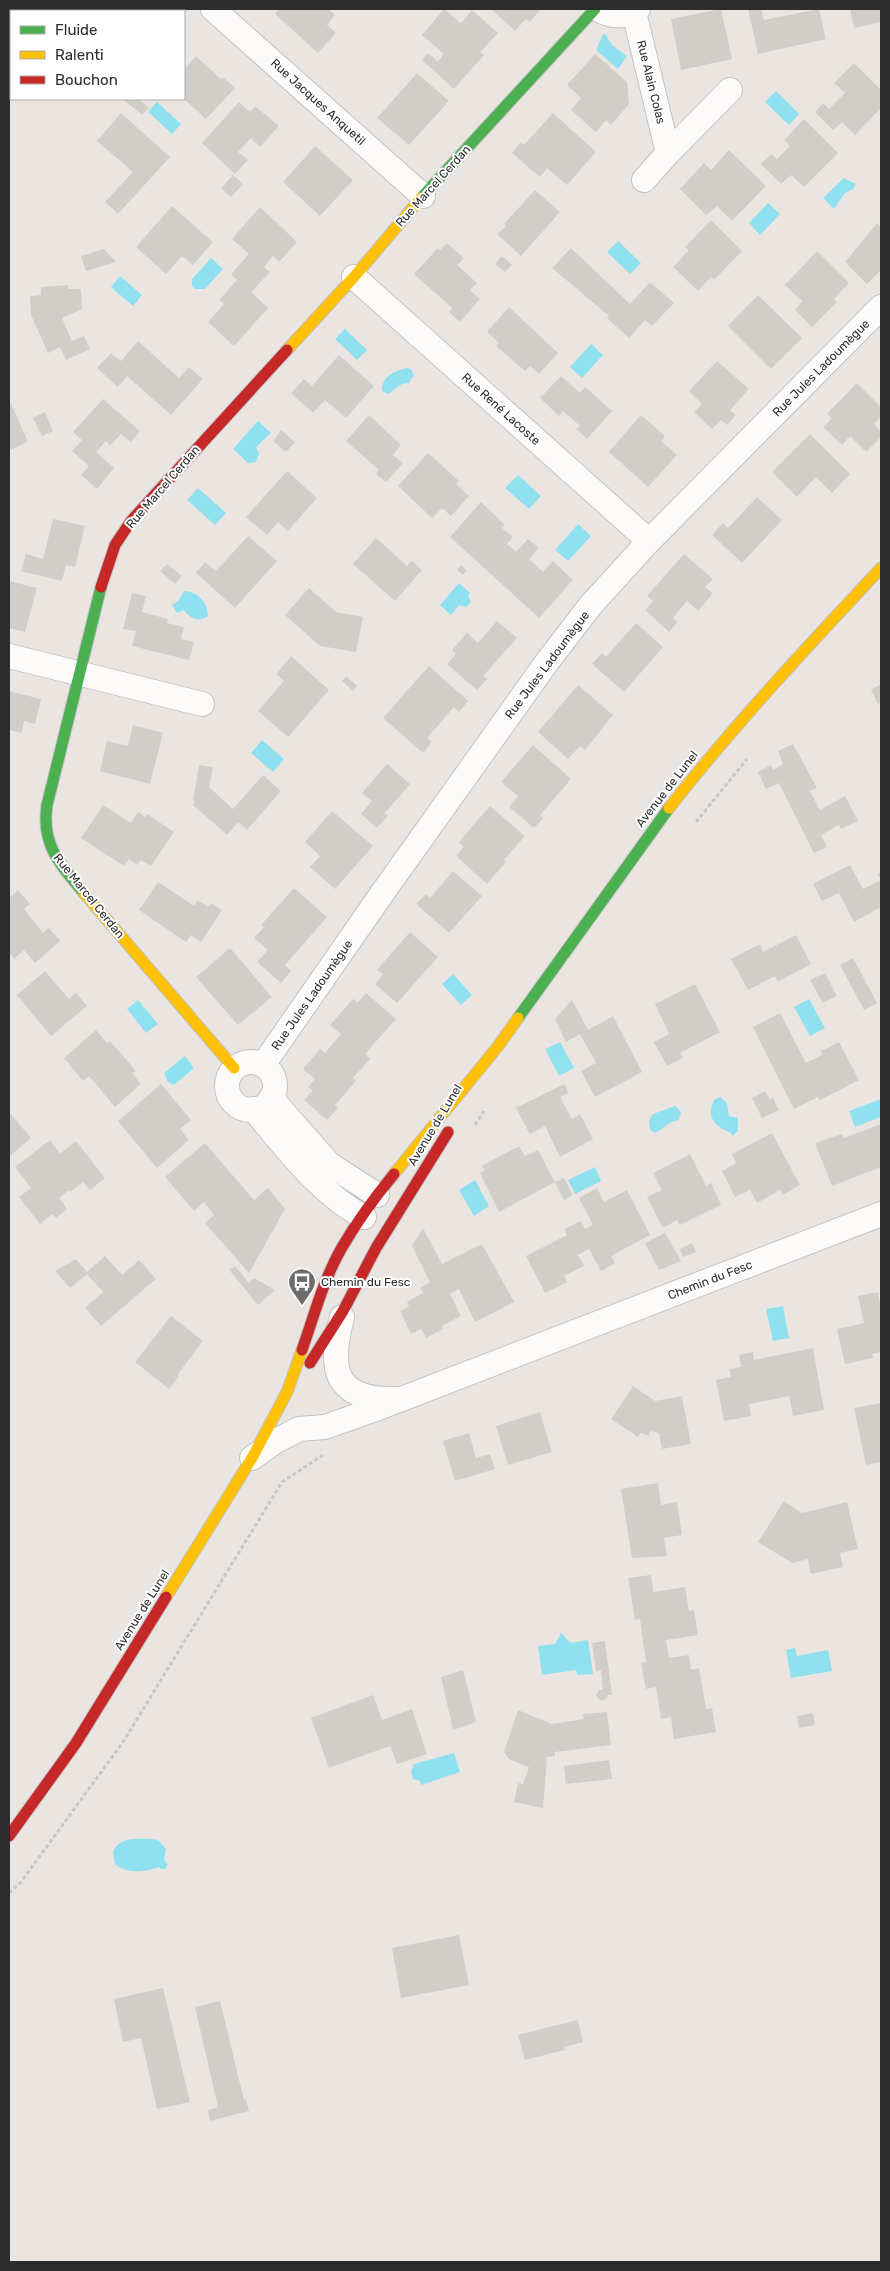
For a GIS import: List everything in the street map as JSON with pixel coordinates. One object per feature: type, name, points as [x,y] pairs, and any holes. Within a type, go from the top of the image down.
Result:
[{"type":"main road","name":"Rue Marcel Cerdan","points":[[234,1068],[61,866],[51,850],[44,821],[106,569],[115,545],[131,522],[354,277],[423,196],[596,9]]},
{"type":"main road","name":"Avenue de Lunel","points":[[287,1392],[310,1363],[343,1311],[380,1212],[661,818],[716,748],[783,672],[881,568]]},
{"type":"main road","name":"Avenue de Lunel","points":[[9,1836],[76,1744],[252,1458],[287,1392],[327,1278],[342,1249],[380,1212],[458,1115],[500,1045]]},
{"type":"street","name":"Rue Jacques Anquetil","points":[[213,9],[423,196]]},
{"type":"street","name":"Rue Alain Colas","points":[[596,9],[614,15],[624,15],[636,10],[668,153]]},
{"type":"street","points":[[644,180],[730,90]]},
{"type":"street","name":"Rue René Lacoste","points":[[354,277],[649,541]]},
{"type":"street","name":"Rue Jules Ladoumègue","points":[[263,1065],[386,887],[547,662],[590,606],[649,541],[881,307]]},
{"type":"street","points":[[9,656],[202,704]]},
{"type":"street","points":[[252,1061],[263,1065],[273,1077],[275,1086],[262,1104],[241,1107],[233,1102],[228,1094],[227,1085],[229,1075],[234,1068],[242,1063],[252,1061]]},
{"type":"street","points":[[262,1104],[380,1212]]},
{"type":"street","name":"Chemin du Fesc","points":[[252,1458],[276,1441],[300,1429],[325,1427],[881,1214]]},
{"type":"street","name":"Chemin du Fesc","points":[[343,1311],[335,1344],[336,1365],[342,1380],[353,1392],[370,1398],[399,1399]]},
{"type":"path","points":[[693,826],[749,756]]},
{"type":"path","points":[[472,1130],[488,1105]]},
{"type":"path","points":[[9,1893],[20,1882],[123,1742],[282,1482],[324,1454],[325,1427]]},
{"type":"water","points":[[603,34],[606,35],[612,45],[627,56],[618,69],[596,50]]},
{"type":"water","points":[[776,91],[799,114],[789,125],[765,102]]},
{"type":"water","points":[[157,102],[181,124],[172,134],[148,112]]},
{"type":"water","points":[[844,178],[856,184],[853,189],[845,193],[834,209],[823,198]]},
{"type":"water","points":[[768,203],[780,214],[760,235],[749,223]]},
{"type":"water","points":[[618,241],[641,263],[630,274],[607,252]]},
{"type":"water","points":[[211,258],[223,269],[205,289],[195,289],[192,286],[192,279]]},
{"type":"water","points":[[120,276],[142,295],[133,306],[111,287]]},
{"type":"water","points":[[345,329],[367,350],[357,360],[335,339]]},
{"type":"water","points":[[591,344],[603,355],[582,378],[570,367]]},
{"type":"water","points":[[407,368],[411,369],[414,375],[409,383],[400,385],[388,394],[382,391],[386,378]]},
{"type":"water","points":[[258,421],[271,433],[256,447],[259,454],[256,462],[248,463],[233,449]]},
{"type":"water","points":[[518,475],[541,496],[529,509],[505,488]]},
{"type":"water","points":[[198,488],[226,513],[215,525],[187,500]]},
{"type":"water","points":[[578,524],[591,536],[568,561],[555,550]]},
{"type":"water","points":[[459,583],[470,593],[468,595],[471,602],[466,607],[459,605],[451,615],[440,605]]},
{"type":"water","points":[[184,591],[193,593],[201,598],[208,611],[208,616],[198,619],[192,617],[184,610],[177,613],[172,605],[178,601]]},
{"type":"water","points":[[262,740],[284,759],[273,772],[251,753]]},
{"type":"water","points":[[453,974],[472,995],[461,1005],[442,984]]},
{"type":"water","points":[[809,999],[825,1028],[810,1036],[794,1007]]},
{"type":"water","points":[[138,1000],[158,1024],[146,1033],[127,1009]]},
{"type":"water","points":[[560,1042],[574,1068],[559,1076],[545,1049]]},
{"type":"water","points":[[185,1056],[194,1068],[174,1085],[168,1082],[164,1073]]},
{"type":"water","points":[[720,1097],[727,1103],[729,1116],[738,1118],[738,1131],[732,1136],[731,1133],[717,1125],[712,1117],[711,1112],[714,1100]]},
{"type":"water","points":[[881,1099],[881,1117],[855,1127],[849,1111]]},
{"type":"water","points":[[675,1106],[681,1112],[679,1120],[671,1122],[655,1133],[650,1130],[649,1121],[653,1114]]},
{"type":"water","points":[[595,1167],[601,1181],[575,1194],[568,1180]]},
{"type":"water","points":[[475,1180],[489,1206],[474,1216],[459,1190]]},
{"type":"water","points":[[783,1306],[789,1338],[773,1341],[766,1309]]},
{"type":"water","points":[[561,1633],[571,1643],[588,1640],[593,1674],[577,1675],[576,1670],[542,1675],[538,1646],[555,1644]]},
{"type":"water","points":[[795,1648],[797,1656],[828,1650],[832,1671],[791,1678],[786,1650]]},
{"type":"water","points":[[454,1753],[460,1772],[421,1785],[420,1781],[413,1779],[411,1772],[414,1764]]},
{"type":"water","points":[[136,1839],[159,1841],[166,1849],[164,1860],[168,1864],[165,1869],[159,1867],[143,1871],[130,1871],[115,1864],[113,1852],[120,1843]]},
{"type":"building","points":[[154,9],[156,10],[120,10]]},
{"type":"building","points":[[279,9],[328,9],[335,15],[327,25],[336,33],[318,53],[275,14]]},
{"type":"building","points":[[444,9],[461,23],[472,10],[498,33],[480,52],[484,55],[454,89],[422,60],[428,53],[438,62],[444,54],[422,35]]},
{"type":"building","points":[[493,9],[541,9],[530,22],[526,19],[515,31]]},
{"type":"building","points":[[721,9],[732,59],[681,70],[671,19]]},
{"type":"building","points":[[748,9],[761,9],[764,20],[819,9],[826,39],[758,54]]},
{"type":"building","points":[[850,9],[881,9],[881,22],[854,28]]},
{"type":"building","points":[[595,54],[627,82],[629,104],[611,125],[606,120],[596,132],[571,110],[581,98],[567,85]]},
{"type":"building","points":[[196,56],[221,79],[223,77],[235,88],[206,119],[185,100],[185,69]]},
{"type":"building","points":[[854,63],[881,90],[881,108],[855,135],[842,122],[833,130],[815,112],[823,103],[829,109],[845,93],[834,83]]},
{"type":"building","points":[[417,73],[449,101],[409,145],[377,118]]},
{"type":"building","points":[[124,100],[140,100],[149,108],[142,115]]},
{"type":"building","points":[[239,102],[250,112],[255,106],[279,126],[260,147],[251,138],[238,152],[248,160],[235,174],[202,143]]},
{"type":"building","points":[[121,113],[170,157],[118,214],[105,202],[133,172],[97,141]]},
{"type":"building","points":[[553,113],[596,152],[567,185],[547,168],[540,177],[512,153],[521,142],[524,145]]},
{"type":"building","points":[[804,119],[838,153],[804,187],[791,175],[781,184],[761,164],[771,154],[777,159],[790,146],[784,140]]},
{"type":"building","points":[[315,146],[353,180],[320,216],[283,182]]},
{"type":"building","points":[[729,150],[766,186],[732,221],[717,206],[706,215],[680,189],[704,163],[711,170]]},
{"type":"building","points":[[233,175],[243,184],[231,197],[221,188]]},
{"type":"building","points":[[535,190],[560,212],[521,256],[497,234],[506,226],[504,224]]},
{"type":"building","points":[[172,206],[213,242],[193,265],[182,256],[166,274],[136,247]]},
{"type":"building","points":[[260,207],[297,242],[279,262],[273,256],[264,267],[270,272],[251,292],[268,308],[234,346],[208,322],[224,304],[219,300],[237,280],[231,274],[249,254],[232,239]]},
{"type":"building","points":[[711,220],[742,251],[714,280],[711,277],[698,291],[673,267],[689,250],[685,247]]},
{"type":"building","points":[[877,223],[881,227],[881,270],[867,284],[845,262]]},
{"type":"building","points":[[447,243],[464,258],[457,265],[477,283],[470,290],[480,299],[460,322],[449,312],[452,308],[414,274],[438,248],[440,250]]},
{"type":"building","points":[[571,248],[630,304],[650,282],[674,303],[652,326],[645,320],[629,338],[607,318],[609,316],[552,268]]},
{"type":"building","points":[[104,249],[116,262],[86,271],[81,256]]},
{"type":"building","points":[[817,251],[849,283],[834,299],[837,302],[812,327],[795,310],[802,301],[785,285]]},
{"type":"building","points":[[502,256],[512,265],[505,272],[495,264]]},
{"type":"building","points":[[68,285],[68,289],[81,289],[82,309],[62,318],[72,341],[84,336],[90,349],[66,360],[60,347],[48,353],[31,315],[30,296],[41,295],[41,287]]},
{"type":"building","points":[[758,295],[802,338],[771,369],[728,326]]},
{"type":"building","points":[[509,307],[558,353],[539,374],[530,366],[525,371],[496,346],[499,343],[487,332]]},
{"type":"building","points":[[138,341],[179,378],[189,367],[203,379],[171,415],[127,376],[118,387],[97,368],[111,353],[121,361]]},
{"type":"building","points":[[339,355],[374,386],[346,418],[325,400],[313,413],[291,393],[304,379],[312,386]]},
{"type":"building","points":[[717,361],[749,389],[730,410],[736,415],[727,425],[721,420],[712,429],[694,412],[702,404],[689,391]]},
{"type":"building","points":[[561,376],[580,393],[585,387],[612,411],[587,439],[576,429],[580,426],[563,411],[559,416],[540,398]]},
{"type":"building","points":[[857,383],[881,407],[881,417],[874,424],[881,432],[881,437],[866,452],[850,436],[842,445],[823,427],[832,418],[827,414]]},
{"type":"building","points":[[103,399],[140,431],[131,442],[121,434],[110,446],[106,441],[96,452],[114,468],[97,489],[81,475],[89,466],[72,451],[82,440],[73,432]]},
{"type":"building","points":[[9,400],[28,441],[11,450],[9,445]]},
{"type":"building","points":[[45,412],[53,431],[42,436],[33,418]]},
{"type":"building","points":[[369,415],[401,445],[393,455],[403,463],[386,482],[376,474],[379,470],[346,441]]},
{"type":"building","points":[[641,415],[665,436],[661,441],[677,455],[648,487],[609,452]]},
{"type":"building","points":[[281,430],[295,442],[286,452],[273,441]]},
{"type":"building","points":[[810,434],[850,474],[832,493],[816,477],[797,497],[772,472]]},
{"type":"building","points":[[428,453],[459,481],[456,484],[469,496],[451,516],[442,508],[432,518],[398,486]]},
{"type":"building","points":[[287,471],[317,498],[288,531],[278,522],[267,535],[246,517]]},
{"type":"building","points":[[757,497],[782,520],[742,563],[712,535],[723,523],[728,528]]},
{"type":"building","points":[[481,502],[505,525],[502,528],[513,537],[507,544],[516,552],[528,539],[539,548],[529,559],[543,572],[553,561],[573,580],[539,618],[450,537]]},
{"type":"building","points":[[53,519],[85,526],[75,567],[66,565],[62,581],[21,571],[26,554],[43,559]]},
{"type":"building","points":[[248,536],[277,561],[235,608],[196,573],[205,562],[216,571]]},
{"type":"building","points":[[376,538],[407,566],[412,561],[422,570],[395,601],[353,564]]},
{"type":"building","points":[[684,554],[713,579],[705,587],[713,593],[698,611],[687,601],[673,618],[678,622],[669,632],[645,610],[653,601],[647,596]]},
{"type":"building","points":[[167,564],[182,576],[175,584],[160,571]]},
{"type":"building","points":[[461,565],[467,570],[463,575],[457,570]]},
{"type":"building","points":[[9,581],[37,588],[25,632],[9,628]]},
{"type":"building","points":[[309,588],[336,612],[363,617],[356,652],[320,646],[285,615]]},
{"type":"building","points":[[132,593],[146,596],[142,612],[168,619],[167,623],[184,627],[181,639],[194,642],[189,660],[132,646],[136,631],[123,629]]},
{"type":"building","points":[[497,621],[517,638],[483,676],[487,679],[477,690],[447,664],[456,654],[452,650],[467,633],[478,643]]},
{"type":"building","points":[[636,623],[663,647],[624,692],[592,664],[602,653],[606,657]]},
{"type":"building","points":[[291,656],[329,690],[288,737],[258,711],[284,681],[276,674]]},
{"type":"building","points":[[429,666],[468,701],[459,712],[454,707],[427,738],[432,742],[423,753],[383,718]]},
{"type":"building","points":[[346,676],[357,686],[353,691],[342,681]]},
{"type":"building","points":[[881,684],[881,702],[878,704],[871,690]]},
{"type":"building","points":[[578,685],[613,715],[585,750],[580,746],[568,759],[538,732]]},
{"type":"building","points":[[9,691],[41,699],[35,724],[24,721],[22,733],[9,730]]},
{"type":"building","points":[[133,725],[163,733],[150,784],[100,771],[107,741],[128,746]]},
{"type":"building","points":[[793,744],[817,788],[810,791],[820,810],[845,796],[858,821],[841,829],[839,825],[821,835],[827,847],[814,853],[779,783],[766,789],[758,772],[771,765],[773,770],[783,764],[778,751]]},
{"type":"building","points":[[533,745],[571,779],[540,815],[543,818],[534,828],[509,807],[518,796],[501,782]]},
{"type":"building","points":[[387,764],[410,784],[385,813],[388,816],[377,828],[361,814],[372,801],[362,793]]},
{"type":"building","points":[[199,765],[213,767],[209,787],[233,809],[263,775],[281,791],[247,830],[238,822],[227,835],[193,805],[195,802],[193,800]]},
{"type":"building","points":[[103,805],[131,823],[138,812],[145,817],[147,814],[174,832],[151,866],[141,860],[137,865],[129,859],[124,866],[81,838]]},
{"type":"building","points":[[490,806],[525,836],[504,860],[506,862],[487,884],[456,856],[464,847],[459,842]]},
{"type":"building","points":[[332,811],[373,846],[335,889],[310,867],[320,856],[305,842]]},
{"type":"building","points":[[850,865],[863,889],[881,880],[881,907],[854,922],[839,893],[822,901],[813,884]]},
{"type":"building","points":[[453,871],[482,896],[449,933],[416,904],[426,894],[430,898]]},
{"type":"building","points":[[158,882],[194,906],[198,900],[208,907],[211,903],[222,910],[201,942],[191,935],[186,942],[139,910]]},
{"type":"building","points":[[294,888],[327,917],[285,965],[291,971],[281,983],[257,962],[268,950],[254,938],[264,927],[261,925]]},
{"type":"building","points":[[18,890],[30,904],[24,909],[43,933],[49,928],[60,941],[35,963],[24,950],[14,959],[9,952],[9,898]]},
{"type":"building","points":[[410,932],[438,957],[397,1003],[375,984],[383,974],[377,970]]},
{"type":"building","points":[[796,935],[811,964],[778,982],[775,976],[748,990],[731,959],[760,944],[763,952]]},
{"type":"building","points":[[230,948],[272,997],[238,1025],[196,977]]},
{"type":"building","points":[[853,958],[877,1003],[864,1010],[840,965]]},
{"type":"building","points":[[45,971],[69,999],[76,993],[87,1006],[51,1036],[17,995]]},
{"type":"building","points":[[825,973],[837,996],[823,1003],[810,980]]},
{"type":"building","points":[[695,984],[720,1032],[680,1053],[683,1058],[667,1066],[654,1042],[669,1034],[655,1004]]},
{"type":"building","points":[[366,993],[396,1019],[365,1054],[370,1059],[353,1078],[356,1081],[335,1105],[338,1108],[327,1120],[304,1100],[313,1090],[308,1087],[315,1079],[303,1069],[320,1049],[325,1053],[341,1034],[330,1025],[353,999],[358,1002]]},
{"type":"building","points":[[572,1000],[588,1030],[613,1016],[642,1072],[595,1097],[581,1071],[596,1063],[580,1034],[566,1042],[555,1019]]},
{"type":"building","points":[[780,1013],[806,1063],[822,1055],[821,1051],[839,1042],[859,1080],[820,1100],[818,1097],[794,1109],[753,1027]]},
{"type":"building","points":[[96,1030],[107,1043],[110,1041],[136,1071],[132,1073],[141,1084],[115,1107],[89,1076],[83,1081],[64,1058]]},
{"type":"building","points":[[161,1084],[191,1120],[180,1129],[189,1140],[157,1168],[118,1121]]},
{"type":"building","points":[[564,1084],[569,1093],[560,1097],[572,1119],[580,1114],[593,1139],[560,1157],[545,1126],[530,1134],[516,1108]]},
{"type":"building","points":[[765,1091],[770,1100],[773,1098],[779,1110],[762,1118],[752,1098]]},
{"type":"building","points":[[9,1112],[31,1138],[9,1157]]},
{"type":"building","points":[[881,1124],[881,1167],[832,1186],[815,1143],[842,1134],[844,1138]]},
{"type":"building","points":[[772,1133],[800,1185],[783,1195],[780,1190],[757,1203],[750,1190],[735,1197],[722,1171],[736,1163],[732,1154]]},
{"type":"building","points":[[50,1140],[60,1154],[76,1141],[105,1178],[90,1190],[83,1182],[70,1192],[69,1190],[59,1198],[67,1209],[56,1218],[52,1214],[40,1224],[19,1197],[31,1188],[15,1167]]},
{"type":"building","points":[[205,1143],[254,1200],[268,1188],[285,1209],[249,1273],[205,1223],[214,1215],[204,1202],[194,1211],[165,1177]]},
{"type":"building","points":[[519,1146],[525,1156],[538,1150],[555,1182],[499,1212],[480,1173],[485,1170],[482,1166]]},
{"type":"building","points":[[690,1154],[706,1186],[711,1183],[721,1205],[680,1225],[677,1220],[663,1228],[647,1197],[662,1190],[653,1173]]},
{"type":"building","points":[[564,1178],[573,1195],[564,1200],[555,1182]]},
{"type":"building","points":[[597,1188],[604,1202],[627,1190],[650,1235],[611,1256],[615,1263],[601,1271],[589,1249],[578,1255],[584,1266],[564,1276],[567,1282],[545,1293],[526,1256],[567,1235],[564,1229],[581,1221],[585,1229],[593,1225],[579,1198]]},
{"type":"building","points":[[423,1228],[442,1264],[482,1244],[514,1302],[475,1322],[459,1289],[450,1294],[461,1316],[442,1326],[443,1329],[426,1338],[421,1329],[411,1334],[400,1311],[409,1306],[407,1302],[423,1293],[420,1288],[430,1282],[412,1246]]},
{"type":"building","points":[[665,1233],[681,1261],[659,1270],[645,1243]]},
{"type":"building","points":[[692,1243],[696,1252],[683,1257],[680,1249]]},
{"type":"building","points":[[105,1256],[122,1275],[139,1260],[156,1279],[101,1326],[85,1308],[103,1292],[87,1274],[70,1288],[55,1271],[76,1259],[87,1272]]},
{"type":"building","points":[[235,1266],[249,1283],[254,1278],[275,1290],[258,1305],[229,1270]]},
{"type":"building","points":[[878,1292],[881,1309],[881,1352],[872,1354],[873,1358],[845,1364],[837,1329],[864,1323],[858,1296]]},
{"type":"building","points":[[171,1316],[203,1341],[169,1389],[135,1362]]},
{"type":"building","points":[[813,1348],[824,1410],[793,1416],[789,1396],[749,1404],[751,1416],[724,1421],[716,1380],[731,1377],[729,1369],[741,1367],[739,1355],[753,1352],[754,1360]]},
{"type":"building","points":[[633,1386],[655,1401],[682,1396],[691,1444],[662,1449],[659,1433],[650,1431],[649,1436],[641,1433],[638,1437],[611,1419]]},
{"type":"building","points":[[881,1403],[881,1462],[866,1465],[854,1408]]},
{"type":"building","points":[[540,1412],[552,1452],[508,1465],[496,1426]]},
{"type":"building","points":[[469,1433],[476,1458],[490,1454],[495,1469],[455,1481],[443,1441]]},
{"type":"building","points":[[658,1483],[661,1505],[677,1502],[682,1535],[664,1538],[667,1556],[632,1558],[621,1489]]},
{"type":"building","points":[[784,1501],[802,1513],[847,1502],[858,1549],[840,1553],[843,1567],[811,1574],[808,1559],[792,1563],[758,1542]]},
{"type":"building","points":[[651,1575],[653,1592],[685,1587],[689,1611],[694,1610],[698,1635],[666,1640],[669,1658],[689,1655],[691,1670],[699,1668],[706,1709],[712,1708],[716,1732],[674,1739],[671,1717],[661,1719],[656,1687],[646,1689],[641,1663],[646,1662],[640,1619],[635,1620],[628,1578]]},
{"type":"building","points":[[605,1641],[612,1695],[608,1695],[602,1701],[596,1695],[599,1690],[603,1690],[601,1670],[596,1671],[592,1643]]},
{"type":"building","points":[[463,1670],[476,1722],[453,1730],[441,1677]]},
{"type":"building","points":[[373,1695],[382,1720],[412,1709],[427,1754],[397,1764],[390,1746],[329,1768],[311,1718]]},
{"type":"building","points":[[518,1710],[552,1724],[584,1719],[583,1714],[607,1712],[611,1745],[555,1752],[555,1756],[547,1757],[543,1808],[514,1802],[518,1783],[523,1784],[529,1767],[509,1759],[504,1752]]},
{"type":"building","points":[[813,1713],[815,1725],[799,1728],[797,1716]]},
{"type":"building","points":[[609,1760],[612,1779],[566,1784],[564,1766]]},
{"type":"building","points":[[459,1935],[469,1985],[401,1998],[392,1948]]},
{"type":"building","points":[[163,1988],[190,2102],[157,2109],[141,2038],[123,2042],[114,1999]]},
{"type":"building","points":[[220,2001],[244,2100],[246,2099],[249,2111],[210,2121],[208,2110],[218,2107],[195,2007]]},
{"type":"building","points":[[578,2020],[583,2042],[564,2047],[565,2050],[525,2060],[518,2035]]},
{"type":"traffic: fast","points":[[421,198],[595,9]]},
{"type":"traffic: fast","points":[[84,893],[67,873],[54,853],[47,832],[46,819],[47,805],[101,587]]},
{"type":"traffic: fast","points":[[518,1018],[669,808]]},
{"type":"traffic: slow","points":[[287,350],[354,277],[421,198]]},
{"type":"traffic: slow","points":[[669,808],[746,716],[881,568]]},
{"type":"traffic: slow","points":[[84,893],[234,1068]]},
{"type":"traffic: slow","points":[[394,1174],[499,1045],[518,1018]]},
{"type":"traffic: slow","points":[[166,1597],[252,1458],[287,1392],[302,1350]]},
{"type":"traffic: jam","points":[[101,587],[115,545],[131,521],[287,350]]},
{"type":"traffic: jam","points":[[310,1363],[343,1311],[376,1248],[448,1132]]},
{"type":"traffic: jam","points":[[302,1350],[324,1286],[335,1261],[359,1220],[394,1174]]},
{"type":"traffic: jam","points":[[9,1836],[76,1743],[166,1597]]},
{"type":"place","name":"Chemin du Fesc","points":[[302,1306]]}]
